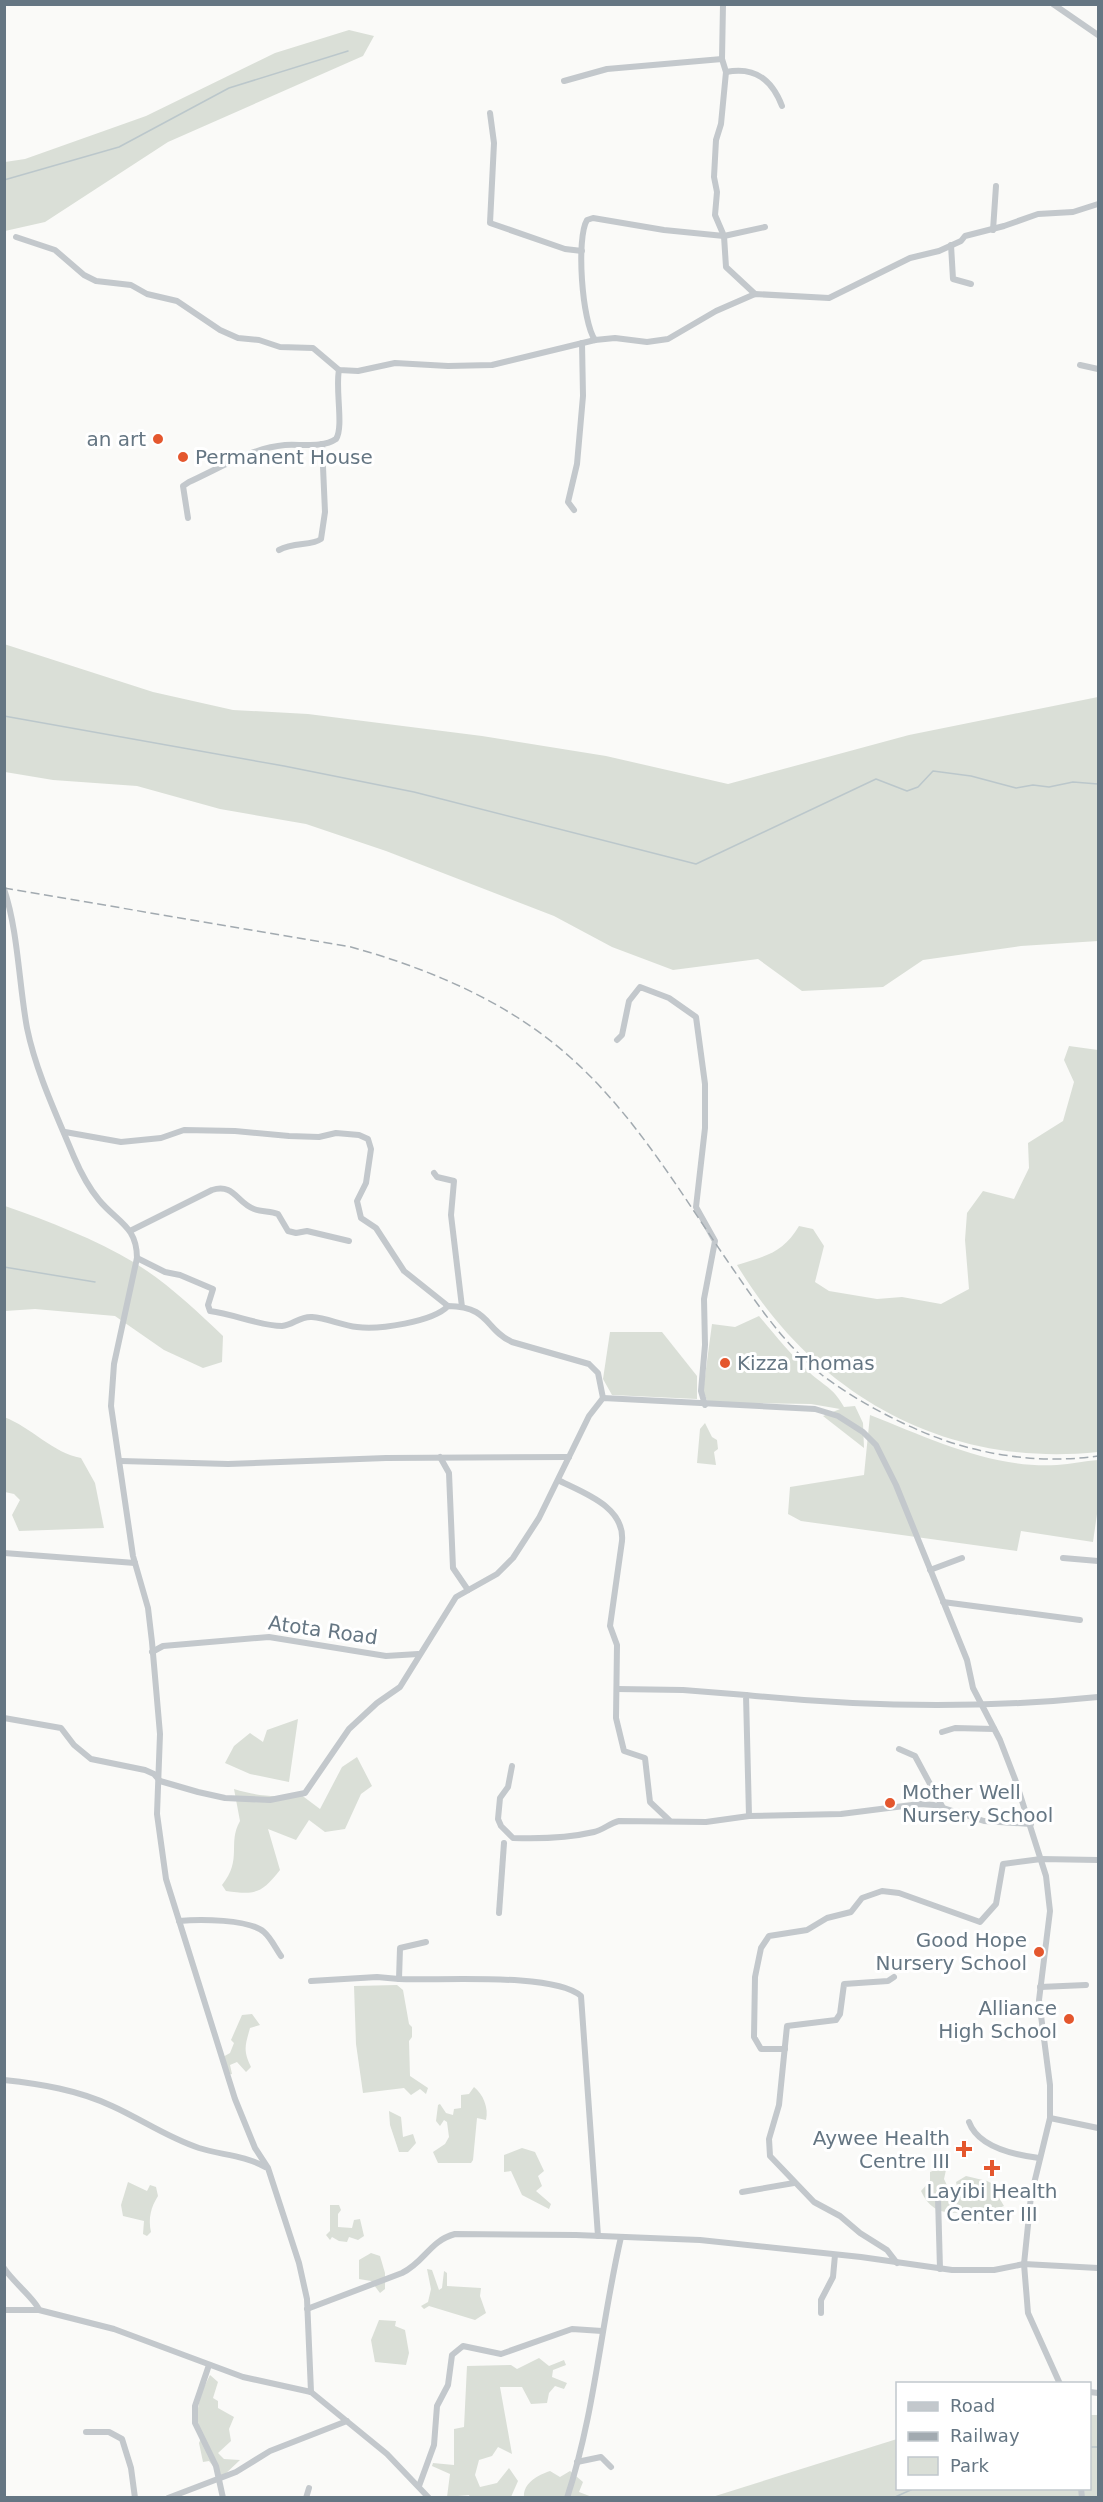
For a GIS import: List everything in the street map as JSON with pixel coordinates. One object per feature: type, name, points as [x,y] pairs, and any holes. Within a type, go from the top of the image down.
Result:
[{"type":"street","points":[[723,4],[722,59],[726,72],[721,124],[716,140],[715,215],[724,236],[726,267],[755,294]]},
{"type":"street","points":[[1053,4],[1098,35]]},
{"type":"street","points":[[564,81],[607,69],[722,59]]},
{"type":"street","points":[[726,72],[741,69],[765,79],[782,106]]},
{"type":"street","points":[[490,113],[494,143],[490,223],[565,249],[582,250]]},
{"type":"street","points":[[993,230],[996,186]]},
{"type":"street","points":[[16,237],[55,250],[88,278],[103,283],[130,285],[147,294],[177,301],[219,330],[238,338],[259,340],[280,346],[313,348],[339,370],[367,370],[395,363],[462,367],[492,365],[595,340],[615,338],[647,342],[668,339],[699,319],[755,294],[829,298],[910,258],[939,251],[961,241],[965,236],[993,230],[1038,214],[1073,212],[1098,204]]},
{"type":"street","points":[[595,340],[589,331],[584,295],[581,230],[587,220],[593,218],[664,230],[724,236],[765,227]]},
{"type":"street","points":[[951,245],[953,279],[971,284]]},
{"type":"street","points":[[574,510],[568,502],[577,464],[583,396],[582,343]]},
{"type":"street","points":[[1080,365],[1098,369]]},
{"type":"street","points":[[188,518],[182,491],[183,486],[189,482],[262,448],[322,444],[331,442],[339,435],[336,394],[339,370]]},
{"type":"street","points":[[279,550],[289,545],[313,543],[321,539],[325,512],[322,444]]},
{"type":"street","points":[[4,889],[28,1030],[65,1132],[77,1163],[97,1198],[130,1231],[137,1245],[137,1258],[112,1375],[111,1406],[135,1563],[148,1608],[158,1690],[159,1824],[166,1879],[235,2099],[255,2148],[268,2168],[300,2263],[307,2309],[312,2392]]},
{"type":"street","points":[[617,1040],[622,1035],[631,994],[640,987],[669,998],[696,1017],[705,1084],[705,1128],[696,1207],[716,1241],[704,1299],[705,1345],[701,1398],[706,1405]]},
{"type":"street","points":[[4,1718],[61,1728],[78,1749],[91,1759],[145,1770],[154,1774],[160,1781],[225,1798],[270,1800],[305,1793],[349,1729],[377,1703],[400,1687],[447,1607],[456,1597],[487,1581],[508,1565],[534,1527],[560,1481],[569,1457],[590,1416],[603,1398],[598,1373],[589,1364],[512,1342],[481,1315],[462,1306],[448,1306],[404,1271],[376,1228],[360,1218],[357,1201],[366,1183],[371,1149],[364,1137],[336,1133],[319,1137],[184,1130],[161,1138],[121,1142],[65,1132]]},
{"type":"street","points":[[434,1173],[437,1177],[454,1182],[451,1215],[462,1306]]},
{"type":"street","points":[[130,1231],[212,1190],[223,1188],[236,1193],[253,1209],[278,1214],[288,1231],[296,1233],[307,1231],[349,1241]]},
{"type":"street","points":[[137,1258],[165,1272],[180,1275],[213,1289],[208,1305],[210,1311],[231,1314],[258,1323],[285,1325],[301,1318],[313,1317],[366,1327],[420,1321],[440,1313],[448,1306]]},
{"type":"street","points":[[603,1398],[815,1409],[838,1416],[863,1432],[873,1440],[885,1462],[967,1660],[973,1688],[994,1729],[1031,1824],[1041,1859],[1050,1911],[1040,1987],[1039,2017],[1050,2085],[1050,2118],[1031,2196],[1024,2264],[1028,2313],[1059,2382]]},
{"type":"street","points":[[121,1461],[228,1464],[440,1457],[569,1457]]},
{"type":"street","points":[[440,1457],[449,1473],[453,1568],[468,1590]]},
{"type":"street","points":[[560,1481],[608,1508],[618,1521],[623,1534],[610,1626],[617,1645],[616,1718],[623,1750],[645,1758],[651,1802],[672,1822]]},
{"type":"street","points":[[4,1552],[135,1563]]},
{"type":"street","points":[[930,1570],[962,1558]]},
{"type":"street","points":[[1063,1558],[1098,1561]]},
{"type":"street","points":[[943,1602],[1080,1620]]},
{"type":"street","name":"Atota Road","points":[[152,1652],[163,1646],[269,1637],[386,1656],[418,1654]]},
{"type":"street","points":[[617,1689],[682,1690],[901,1705],[973,1703],[983,1705],[1098,1697]]},
{"type":"street","points":[[746,1695],[749,1816]]},
{"type":"street","points":[[942,1732],[955,1728],[994,1729]]},
{"type":"street","points":[[899,1749],[915,1756],[943,1808]]},
{"type":"street","points":[[512,1766],[508,1787],[501,1798],[498,1819],[501,1826],[513,1838],[546,1839],[588,1833],[619,1821],[706,1822],[749,1816],[825,1815],[920,1804],[943,1808],[984,1821],[1031,1824]]},
{"type":"street","points":[[499,1913],[504,1843]]},
{"type":"street","points":[[784,2049],[761,2049],[754,2037],[755,1970],[766,1938],[781,1932],[805,1930],[827,1918],[852,1912],[862,1898],[882,1891],[899,1893],[982,1921],[997,1902],[1002,1865],[1041,1859],[1098,1860]]},
{"type":"street","points":[[179,1921],[226,1921],[257,1928],[267,1935],[281,1956]]},
{"type":"street","points":[[399,1979],[400,1948],[426,1942]]},
{"type":"street","points":[[311,1981],[377,1977],[531,1982],[550,1984],[581,1996],[598,2236]]},
{"type":"street","points":[[894,1977],[888,1981],[844,1984],[838,2018],[828,2022],[788,2026],[779,2105],[769,2139],[768,2152],[794,2183],[818,2205],[840,2216],[860,2233],[890,2252],[897,2263]]},
{"type":"street","points":[[1040,1987],[1086,1985]]},
{"type":"street","points":[[4,2080],[56,2087],[84,2095],[110,2105],[190,2145],[253,2160],[268,2168]]},
{"type":"street","points":[[1050,2118],[1098,2128]]},
{"type":"street","points":[[969,2122],[978,2138],[1023,2156],[1039,2158]]},
{"type":"street","points":[[742,2192],[794,2183]]},
{"type":"street","points":[[938,2198],[940,2269]]},
{"type":"street","points":[[307,2309],[402,2273],[415,2266],[438,2240],[455,2234],[700,2240],[940,2269],[994,2270],[1024,2264],[1098,2268]]},
{"type":"street","points":[[567,2498],[589,2413],[602,2331],[621,2237]]},
{"type":"street","points":[[821,2313],[821,2300],[833,2277],[835,2255]]},
{"type":"street","points":[[4,2268],[17,2286],[38,2305],[39,2310]]},
{"type":"street","points":[[4,2310],[39,2310],[123,2332],[258,2382],[312,2392],[399,2465],[429,2498]]},
{"type":"street","points":[[419,2486],[434,2445],[437,2406],[447,2390],[449,2364],[454,2351],[463,2346],[501,2354],[572,2329],[602,2331]]},
{"type":"street","points":[[209,2365],[195,2406],[195,2423],[220,2478],[223,2498]]},
{"type":"street","points":[[168,2498],[237,2472],[277,2448],[347,2421]]},
{"type":"street","points":[[86,2432],[110,2432],[122,2439],[131,2468],[135,2498]]},
{"type":"street","points":[[577,2462],[600,2457],[611,2467]]},
{"type":"street","points":[[306,2498],[309,2488]]},
{"type":"green space","points":[[349,30],[374,36],[363,56],[168,142],[45,222],[5,231],[5,162],[25,159],[146,116],[275,53]]},
{"type":"green space","points":[[4,644],[153,692],[233,710],[308,714],[482,736],[606,756],[728,784],[909,735],[1098,697],[1098,941],[1021,946],[923,960],[883,987],[802,991],[758,959],[673,970],[612,947],[554,916],[386,851],[306,824],[220,809],[137,786],[53,780],[5,772]]},
{"type":"green space","points":[[1069,1046],[1098,1050],[1098,1452],[1042,1454],[988,1448],[937,1434],[890,1414],[846,1386],[805,1352],[769,1311],[737,1265],[765,1256],[780,1248],[799,1226],[813,1229],[824,1246],[815,1282],[829,1291],[877,1299],[902,1297],[941,1304],[969,1289],[965,1240],[967,1213],[983,1191],[1014,1199],[1029,1168],[1028,1143],[1063,1121],[1074,1082],[1064,1060]]},
{"type":"green space","points":[[5,1206],[88,1238],[147,1271],[181,1297],[223,1336],[222,1362],[203,1368],[164,1350],[115,1316],[35,1309],[5,1311]]},
{"type":"green space","points":[[759,1316],[802,1365],[832,1391],[844,1407],[855,1406],[863,1423],[864,1448],[823,1416],[840,1409],[811,1404],[709,1405],[703,1391],[712,1324],[735,1327]]},
{"type":"green space","points":[[610,1332],[662,1332],[697,1376],[697,1399],[612,1395],[603,1379]]},
{"type":"green space","points":[[870,1415],[961,1450],[1009,1462],[1057,1465],[1098,1460],[1098,1507],[1093,1542],[1021,1531],[1017,1551],[801,1521],[788,1514],[790,1487],[864,1475]]},
{"type":"green space","points":[[4,1417],[61,1451],[81,1458],[95,1483],[104,1528],[19,1531],[12,1515],[20,1500],[14,1494],[5,1492]]},
{"type":"green space","points":[[705,1423],[712,1437],[717,1440],[718,1449],[714,1452],[716,1465],[697,1463],[700,1429]]},
{"type":"green space","points":[[298,1719],[289,1782],[250,1774],[225,1763],[234,1746],[250,1733],[263,1742],[267,1730]]},
{"type":"green space","points":[[357,1757],[372,1786],[361,1794],[345,1829],[325,1832],[309,1820],[296,1840],[268,1829],[280,1870],[268,1884],[257,1891],[244,1893],[226,1891],[222,1885],[232,1867],[236,1829],[240,1821],[234,1789],[267,1796],[300,1794],[320,1809],[342,1767]]},
{"type":"green space","points":[[397,1985],[403,1990],[409,2024],[412,2027],[412,2037],[409,2041],[410,2076],[428,2088],[426,2094],[420,2089],[411,2095],[404,2088],[363,2093],[356,2044],[354,1986]]},
{"type":"green space","points":[[252,2014],[260,2025],[250,2028],[247,2039],[246,2052],[251,2067],[246,2072],[237,2062],[230,2065],[232,2074],[227,2075],[221,2058],[230,2053],[234,2043],[231,2040],[242,2015]]},
{"type":"green space","points":[[474,2087],[480,2093],[487,2115],[486,2120],[477,2118],[473,2160],[471,2163],[438,2163],[433,2152],[445,2144],[449,2137],[447,2122],[444,2120],[440,2126],[436,2121],[438,2105],[440,2104],[446,2113],[453,2115],[454,2109],[461,2108],[461,2095],[469,2094]]},
{"type":"green space","points":[[389,2111],[401,2117],[403,2137],[413,2134],[416,2143],[408,2152],[399,2152],[390,2125]]},
{"type":"green space","points":[[522,2148],[535,2152],[544,2171],[538,2176],[542,2186],[536,2191],[551,2204],[549,2209],[522,2195],[511,2171],[504,2172],[504,2155]]},
{"type":"green space","points":[[947,2151],[950,2152],[944,2179],[951,2194],[958,2191],[956,2182],[966,2176],[987,2181],[999,2187],[998,2196],[1004,2206],[985,2214],[979,2224],[967,2212],[952,2213],[934,2208],[921,2191],[930,2181],[930,2172],[935,2170]]},
{"type":"green space","points":[[128,2182],[147,2191],[150,2185],[156,2187],[158,2196],[151,2213],[151,2232],[147,2236],[143,2234],[144,2221],[123,2216],[121,2205]]},
{"type":"green space","points":[[330,2205],[339,2205],[341,2210],[338,2214],[338,2227],[352,2228],[354,2220],[360,2219],[364,2236],[358,2240],[349,2237],[347,2242],[332,2237],[330,2240],[326,2235],[330,2231]]},
{"type":"green space","points":[[371,2253],[380,2256],[385,2273],[385,2289],[380,2293],[371,2281],[359,2279],[359,2260]]},
{"type":"green space","points":[[427,2269],[432,2270],[439,2290],[442,2288],[444,2271],[447,2273],[447,2286],[481,2288],[480,2296],[486,2313],[475,2320],[429,2306],[424,2309],[421,2306],[428,2302],[431,2289]]},
{"type":"green space","points":[[379,2320],[396,2321],[395,2326],[405,2330],[409,2353],[406,2365],[375,2362],[371,2340]]},
{"type":"green space","points":[[539,2358],[549,2366],[564,2360],[566,2365],[553,2370],[552,2377],[567,2383],[564,2389],[555,2386],[549,2393],[547,2403],[531,2404],[522,2387],[500,2387],[512,2454],[498,2447],[492,2456],[479,2460],[475,2475],[480,2487],[497,2483],[509,2468],[518,2481],[511,2497],[470,2497],[469,2495],[447,2497],[450,2474],[432,2466],[433,2463],[454,2465],[454,2429],[464,2427],[467,2366],[511,2365],[517,2369]]},
{"type":"green space","points":[[210,2375],[218,2382],[213,2398],[218,2401],[218,2408],[234,2417],[229,2429],[231,2441],[218,2453],[224,2459],[240,2460],[222,2477],[209,2461],[203,2462],[199,2443],[202,2436],[199,2428],[198,2405]]},
{"type":"green space","points":[[1091,2415],[1098,2415],[1098,2497],[709,2498],[896,2439],[896,2490],[1091,2490]]},
{"type":"green space","points":[[550,2471],[560,2477],[570,2471],[583,2482],[579,2492],[592,2497],[524,2497],[526,2488],[536,2477]]},
{"type":"waterway","points":[[4,180],[119,147],[229,88],[348,51]]},
{"type":"waterway","points":[[4,716],[284,766],[414,792],[696,864],[876,779],[907,791],[918,787],[933,771],[971,776],[1016,788],[1033,785],[1049,787],[1073,782],[1098,784]]},
{"type":"waterway","points":[[4,1267],[95,1282]]},
{"type":"waterway","points":[[1091,2447],[1098,2447]]},
{"type":"waterway","points":[[893,2498],[911,2490]]},
{"type":"railway","points":[[4,888],[351,947],[439,977],[495,1004],[547,1038],[595,1081],[658,1159],[763,1312],[797,1352],[822,1375],[860,1401],[888,1416],[950,1442],[992,1453],[1034,1458],[1098,1456]]},
{"type":"place","name":"an art","points":[[158,439]]},
{"type":"place","name":"Permanent House","points":[[183,457]]},
{"type":"place","name":"Kizza Thomas","points":[[725,1363]]},
{"type":"place","name":"Mother Well Nursery School","points":[[890,1803]]},
{"type":"place","name":"Good Hope Nursery School","points":[[1039,1952]]},
{"type":"place","name":"Alliance High School","points":[[1069,2019]]},
{"type":"place","name":"Aywee Health Centre III","points":[[964,2149]]},
{"type":"place","name":"Layibi Health Center III","points":[[992,2168]]}]
